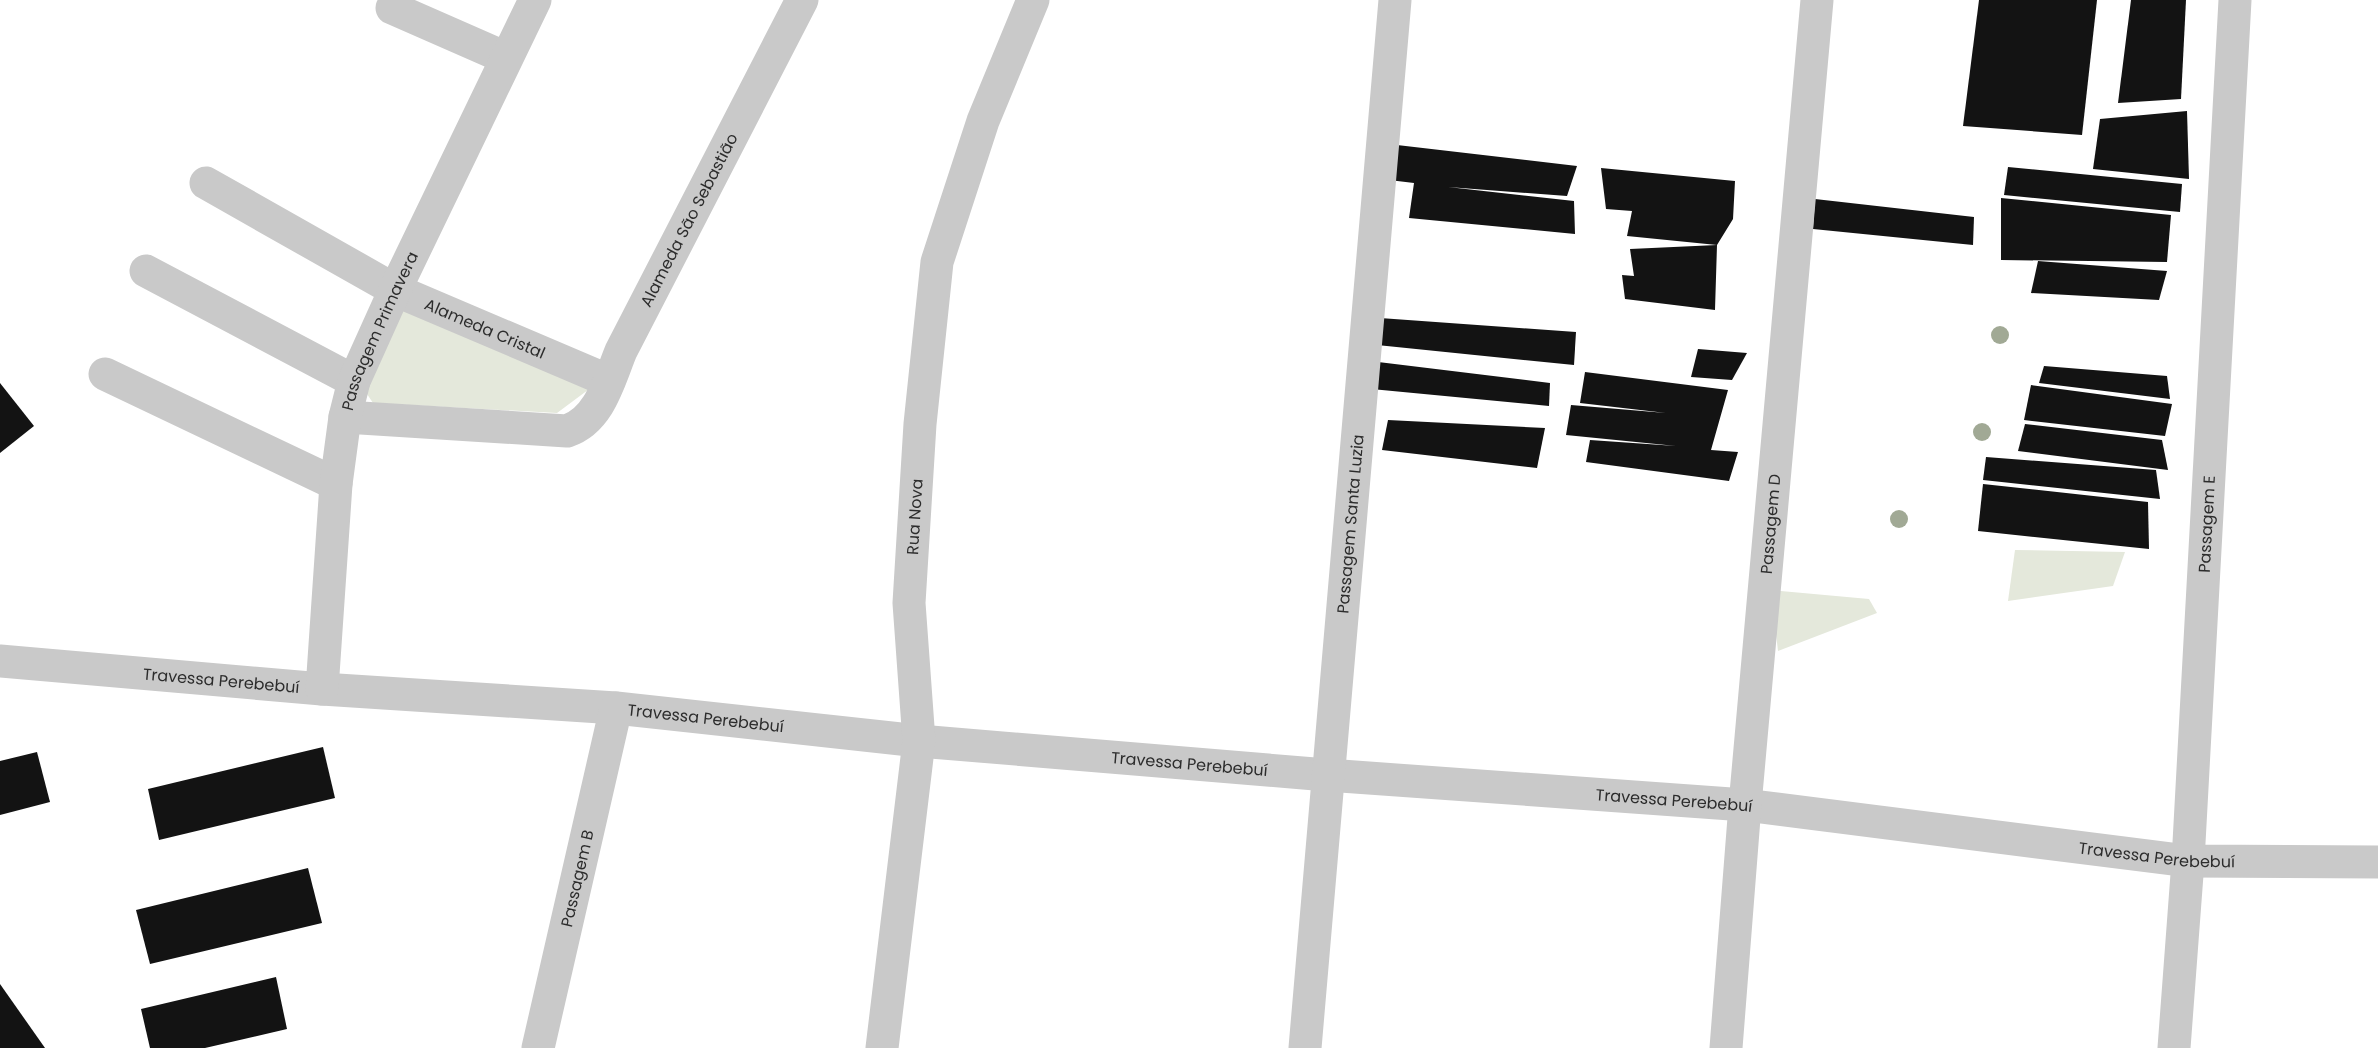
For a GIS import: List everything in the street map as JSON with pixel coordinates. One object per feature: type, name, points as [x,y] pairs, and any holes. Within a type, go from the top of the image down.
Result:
[{"type":"street","name":"Passagem Primavera","points":[[322,689],[336,484],[345,417],[354,381],[395,290],[535,0]]},
{"type":"street","name":"Alameda São Sebastião","points":[[345,417],[567,431],[590,417],[609,381],[621,351],[802,0]]},
{"type":"street","name":"Rua Nova","points":[[882,1048],[919,741],[909,603],[920,424],[938,262],[983,121],[1033,0]]},
{"type":"street","name":"Passagem Santa Luzia","points":[[1305,1048],[1395,0]]},
{"type":"street","name":"Passagem D","points":[[1726,1048],[1745,805],[1817,0]]},
{"type":"street","name":"Passagem E","points":[[2174,1048],[2188,861],[2235,0]]},
{"type":"street","points":[[392,8],[506,58]]},
{"type":"street","name":"Alameda Cristal","points":[[206,183],[395,290],[609,381]]},
{"type":"street","points":[[146,271],[354,381]]},
{"type":"street","points":[[105,374],[336,484]]},
{"type":"street","name":"Travessa Perebebuí","points":[[0,661],[322,689],[615,708],[919,741],[1327,776],[1745,805],[2188,861],[2378,862]]},
{"type":"street","name":"Passagem B","points":[[538,1048],[615,708]]},
{"type":"shaded area","points":[[401,305],[600,381],[557,413],[373,403],[363,388]]},
{"type":"shaded area","points":[[2015,550],[2125,552],[2113,586],[2008,601]]},
{"type":"shaded area","points":[[1771,590],[1869,599],[1877,613],[1778,651]]},
{"type":"building","points":[[1979,0],[2097,0],[2082,135],[1963,126]]},
{"type":"building","points":[[2131,0],[2186,0],[2181,99],[2118,103]]},
{"type":"building","points":[[2187,111],[2189,179],[2093,169],[2100,119]]},
{"type":"building","points":[[1397,145],[1577,166],[1567,196],[1448,187],[1574,201],[1575,234],[1409,218],[1414,183],[1389,180]]},
{"type":"building","points":[[2008,167],[2182,184],[2180,212],[2004,195]]},
{"type":"building","points":[[1601,168],[1735,181],[1733,219],[1717,245],[1627,236],[1632,211],[1606,209]]},
{"type":"building","points":[[2001,198],[2171,215],[2167,262],[2001,260]]},
{"type":"building","points":[[1815,199],[1974,217],[1973,245],[1813,229]]},
{"type":"building","points":[[1717,245],[1715,310],[1625,299],[1622,275],[1634,276],[1630,249]]},
{"type":"building","points":[[2038,261],[2167,271],[2159,300],[2031,293]]},
{"type":"building","points":[[1380,318],[1576,332],[1574,365],[1377,345]]},
{"type":"building","points":[[1698,349],[1747,353],[1732,380],[1691,377]]},
{"type":"building","points":[[1370,361],[1550,383],[1549,406],[1361,388]]},
{"type":"building","points":[[2044,366],[2167,376],[2170,399],[2039,383]]},
{"type":"building","points":[[1585,372],[1728,390],[1711,450],[1738,452],[1729,481],[1586,462],[1590,440],[1676,446],[1566,435],[1571,405],[1666,413],[1580,403]]},
{"type":"building","points":[[0,383],[34,426],[0,453]]},
{"type":"building","points":[[2031,385],[2172,404],[2165,436],[2024,420]]},
{"type":"building","points":[[1388,420],[1545,428],[1537,468],[1382,450]]},
{"type":"building","points":[[2025,424],[2162,440],[2168,470],[2018,451]]},
{"type":"building","points":[[1986,457],[2156,470],[2160,499],[1983,480]]},
{"type":"building","points":[[1983,484],[2148,502],[2149,549],[1978,531]]},
{"type":"building","points":[[323,747],[335,798],[159,840],[148,789]]},
{"type":"building","points":[[37,752],[50,802],[0,815],[0,761]]},
{"type":"building","points":[[308,868],[322,923],[150,964],[136,910]]},
{"type":"building","points":[[276,977],[287,1029],[205,1048],[150,1048],[141,1009]]},
{"type":"building","points":[[0,984],[45,1048],[0,1048]]}]
